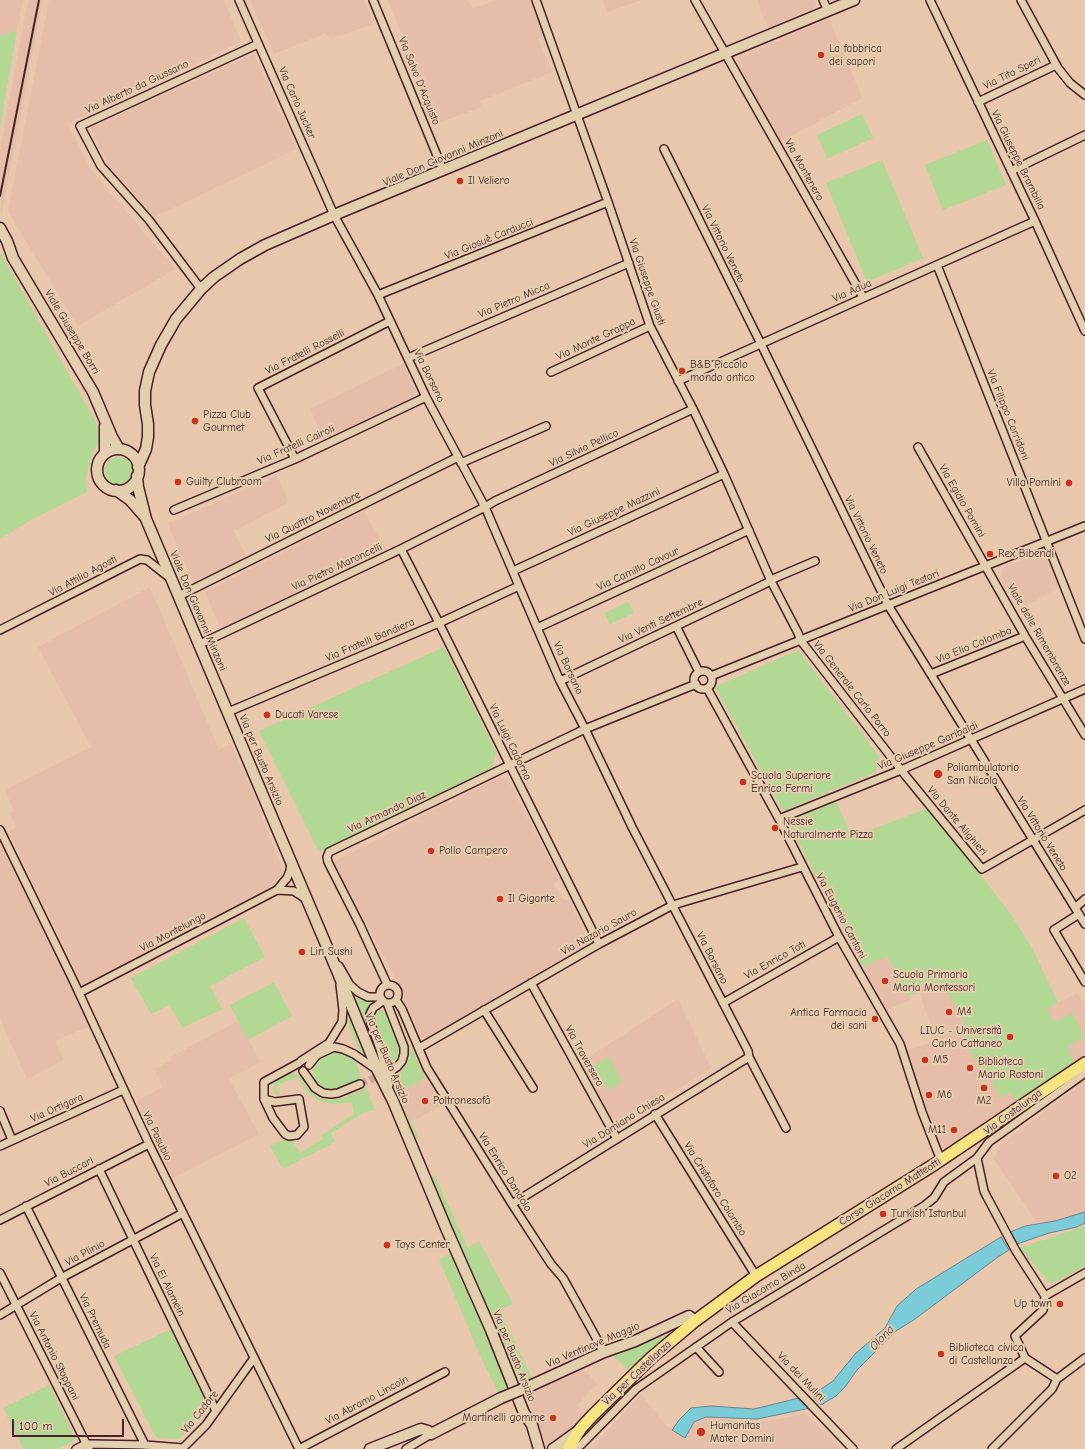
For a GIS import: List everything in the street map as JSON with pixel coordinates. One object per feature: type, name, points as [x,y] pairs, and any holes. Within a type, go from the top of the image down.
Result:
[{"type":"main road","name":"Viale Don Giovanni Minzoni","points":[[228,712],[146,519],[138,487],[138,471],[146,449],[148,437],[145,391],[149,372],[161,345],[176,319],[201,289],[214,277],[240,259],[334,215],[854,0]]},
{"type":"main road","name":"Viale Giuseppe Borri","points":[[0,228],[7,240],[13,258]]},
{"type":"main road","name":"Viale Giuseppe Borri","points":[[0,242],[13,258],[93,392],[119,449]]},
{"type":"main road","name":"Viale Giuseppe Borri","points":[[105,420],[105,453]]},
{"type":"main road","points":[[130,453],[139,449],[146,442],[148,437]]},
{"type":"main road","points":[[119,449],[130,453],[134,457],[138,471],[134,482],[129,487],[123,490],[109,489],[99,479],[97,464],[105,453],[119,449]]},
{"type":"main road","name":"Viale Don Giovanni Minzoni","points":[[116,490],[130,500],[146,519]]},
{"type":"main road","name":"Via per Busto Arsizio","points":[[228,712],[378,1071],[393,1101],[494,1338],[524,1413],[526,1426],[538,1449]]},
{"type":"main road","name":"Corso Giacomo Matteotti","points":[[695,1321],[756,1276],[942,1159],[1085,1063]]},
{"type":"main road","name":"Via Ventinove Maggio","points":[[431,1434],[500,1398],[604,1352],[635,1341],[689,1316],[695,1321]]},
{"type":"main road","name":"Via per Castellanza","points":[[568,1449],[581,1428],[593,1414],[651,1358],[695,1321]]},
{"type":"main road","name":"Via per Castellanza","points":[[552,1449],[556,1448],[581,1428]]},
{"type":"main road","points":[[370,1449],[421,1429],[428,1431],[431,1434]]},
{"type":"street","name":"Via Carlo Jucker","points":[[239,0],[334,215]]},
{"type":"street","name":"Via Salvo D'Acquisto","points":[[373,0],[443,170]]},
{"type":"street","name":"Via Giuseppe Giusti","points":[[536,0],[574,104],[576,115],[608,202],[650,326],[693,409],[724,474],[771,581],[801,641]]},
{"type":"street","name":"Via Montenero","points":[[695,0],[863,297]]},
{"type":"street","points":[[823,0],[828,11]]},
{"type":"street","name":"Via Giuseppe Brambilla","points":[[930,0],[1035,221],[1085,331]]},
{"type":"street","points":[[1021,0],[1056,65],[1070,83],[1085,95]]},
{"type":"street","name":"Via Alberto da Giussano","points":[[201,289],[149,220],[101,166],[80,126],[258,44]]},
{"type":"street","name":"Via Tito Speri","points":[[978,102],[1056,65]]},
{"type":"street","points":[[1011,171],[1085,135]]},
{"type":"street","name":"Via Vittorio Veneto","points":[[664,149],[888,605],[1085,924]]},
{"type":"street","name":"Via Giosuè Carducci","points":[[378,295],[608,202]]},
{"type":"street","name":"Via Borsano","points":[[334,215],[378,295],[426,396],[485,507],[560,681],[632,827],[748,1051],[749,1057],[786,1128]]},
{"type":"street","name":"Via Adua","points":[[678,381],[1035,221]]},
{"type":"street","name":"Via Pietro Micca","points":[[408,358],[629,263]]},
{"type":"street","name":"Via Filippo Corridoni","points":[[937,265],[1085,639]]},
{"type":"street","name":"Via Fratelli Rosselli","points":[[295,458],[258,388],[390,321]]},
{"type":"street","name":"Via Monte Grappa","points":[[551,372],[650,326]]},
{"type":"street","name":"Via Fratelli Cairoli","points":[[174,510],[295,458],[426,396]]},
{"type":"street","name":"Via Silvio Pellico","points":[[485,507],[693,409]]},
{"type":"street","name":"Via Quattro Novembre","points":[[179,596],[459,460],[546,426]]},
{"type":"street","name":"Via Egidio Pomini","points":[[918,447],[986,566]]},
{"type":"street","name":"Via Giuseppe Mazzini","points":[[513,571],[724,474]]},
{"type":"street","name":"Via Pietro Maroncelli","points":[[198,644],[401,549],[485,507]]},
{"type":"street","name":"Via Don Luigi Testori","points":[[711,676],[1085,526]]},
{"type":"street","name":"Via Camillo Cavour","points":[[537,628],[749,530]]},
{"type":"street","name":"Via Luigi Cadorna","points":[[401,549],[599,944]]},
{"type":"street","name":"Via Attilio Agosti","points":[[0,630],[140,559],[147,560],[172,580]]},
{"type":"street","points":[[771,581],[815,561]]},
{"type":"street","name":"Viale delle Rimembranze","points":[[986,566],[1025,636],[1085,735]]},
{"type":"street","name":"Via Venti Settembre","points":[[560,681],[771,581]]},
{"type":"street","name":"Via Fratelli Bandiera","points":[[228,712],[439,623],[519,586]]},
{"type":"street","points":[[676,626],[700,672]]},
{"type":"street","name":"Via Elio Colombo","points":[[931,674],[1025,636]]},
{"type":"street","name":"Via Generale Carlo Porro","points":[[801,641],[901,770]]},
{"type":"street","points":[[700,672],[706,672],[711,676],[712,683],[707,688],[701,688],[696,684],[695,677],[700,672]]},
{"type":"street","points":[[585,729],[696,684]]},
{"type":"street","name":"Via Eugenio Cantoni","points":[[707,688],[778,819],[839,937],[900,1044],[922,1112],[938,1153],[942,1159]]},
{"type":"street","name":"Via Giuseppe Garibaldi","points":[[778,819],[972,740],[1085,689]]},
{"type":"street","name":"Via Armando Diaz","points":[[387,984],[360,925],[328,862],[329,852],[585,729]]},
{"type":"street","name":"Via Dante Alighieri","points":[[901,770],[982,869],[1085,810]]},
{"type":"street","name":"Via Pasubio","points":[[0,830],[149,1144],[299,1449]]},
{"type":"street","name":"Via Montelungo","points":[[79,994],[277,890],[287,878],[290,871],[291,861]]},
{"type":"street","name":"Via Nazario Sauro","points":[[419,1048],[599,944],[673,905],[802,867]]},
{"type":"street","points":[[277,890],[294,891],[307,899]]},
{"type":"street","points":[[1085,899],[1077,911],[1054,930],[1085,982]]},
{"type":"street","name":"Via Enrico Toti","points":[[723,1003],[839,937]]},
{"type":"street","points":[[325,943],[350,985],[358,992],[368,997],[390,1003],[396,1000]]},
{"type":"street","points":[[303,1066],[329,1043],[342,1022],[343,1010],[338,973]]},
{"type":"street","name":"Via Traversera","points":[[531,983],[617,1139]]},
{"type":"street","points":[[387,984],[380,990],[404,1047],[402,1061],[390,1072]]},
{"type":"street","name":"Via Enrico Dandolo","points":[[387,984],[394,985],[398,990],[396,1000],[402,1009],[427,1068],[512,1204],[551,1264],[563,1278],[604,1352]]},
{"type":"street","points":[[383,1000],[373,1008],[370,1014],[371,1024],[380,1048],[393,1101]]},
{"type":"street","points":[[484,1010],[533,1088]]},
{"type":"street","points":[[264,1099],[275,1102],[299,1099],[304,1127],[297,1135],[289,1136],[285,1134],[273,1118],[264,1099],[264,1082],[280,1072],[303,1066],[317,1054],[334,1047],[354,1054],[378,1071]]},
{"type":"street","name":"Via Damiano Chiesa","points":[[512,1204],[749,1057]]},
{"type":"street","points":[[303,1066],[315,1088],[323,1093],[338,1093],[360,1084]]},
{"type":"street","name":"Via Costalunga","points":[[977,1158],[989,1142],[1085,1073]]},
{"type":"street","name":"Via Ortigara","points":[[0,1146],[123,1090]]},
{"type":"street","points":[[0,1112],[12,1140]]},
{"type":"street","name":"Via Cristoforo Colombo","points":[[655,1114],[756,1276]]},
{"type":"street","name":"Via Buccari","points":[[0,1220],[149,1144]]},
{"type":"street","points":[[977,1158],[984,1191],[1005,1232],[1046,1296]]},
{"type":"street","name":"Via Giacomo Binda","points":[[575,1449],[581,1445],[636,1389],[732,1322],[924,1206],[934,1198],[944,1182],[977,1158]]},
{"type":"street","name":"Via El Alamein","points":[[99,1169],[216,1411]]},
{"type":"street","name":"Via Premuda","points":[[26,1206],[145,1445]]},
{"type":"street","name":"Via Plinio","points":[[0,1314],[17,1306],[61,1278],[183,1213]]},
{"type":"street","name":"Via Antonio Stoppani","points":[[0,1273],[87,1446]]},
{"type":"street","points":[[1057,1379],[1025,1358],[1015,1336],[1042,1310],[1046,1296],[1085,1273]]},
{"type":"street","name":"Via dei Mulini","points":[[732,1322],[853,1449]]},
{"type":"street","points":[[696,1347],[719,1372]]},
{"type":"street","name":"Via Cadore","points":[[76,1449],[87,1446],[145,1445],[183,1449],[206,1425],[254,1358]]},
{"type":"street","points":[[896,1449],[1025,1358]]},
{"type":"street","points":[[992,1449],[1052,1389],[1057,1379],[1083,1363]]},
{"type":"street","name":"Via Abramo Lincoln","points":[[299,1449],[445,1372]]},
{"type":"street","points":[[406,1449],[431,1434]]},
{"type":"shaded area","points":[[0,0],[23,0],[17,30],[0,36]]},
{"type":"shaded area","points":[[28,0],[43,0],[1,216],[0,149]]},
{"type":"shaded area","points":[[49,0],[224,0],[241,42],[68,123],[91,170],[175,269],[78,326],[8,212]]},
{"type":"shaded area","points":[[250,0],[364,0],[374,24],[330,39],[326,33],[274,54]]},
{"type":"shaded area","points":[[388,0],[468,0],[473,9],[496,0],[531,0],[544,37],[538,39],[552,72],[480,101],[481,107],[438,123]]},
{"type":"shaded area","points":[[603,0],[642,0],[607,12]]},
{"type":"shaded area","points":[[757,0],[815,0],[817,6],[768,28]]},
{"type":"shaded area","points":[[829,18],[862,98],[780,142],[736,60]]},
{"type":"shaded area","points":[[254,54],[297,149],[154,217],[107,163],[90,128]]},
{"type":"shaded area","points":[[403,364],[417,395],[325,440],[310,409]]},
{"type":"shaded area","points":[[277,476],[289,502],[234,531],[246,557],[201,582],[194,582],[181,557],[168,523]]},
{"type":"shaded area","points":[[364,511],[386,550],[220,628],[205,592]]},
{"type":"shaded area","points":[[1046,550],[1059,587],[1020,610],[1001,580],[1003,568]]},
{"type":"shaded area","points":[[150,587],[219,750],[231,744],[252,791],[283,871],[279,881],[88,985],[82,984],[49,914],[47,905],[43,904],[9,831],[16,827],[10,813],[14,811],[6,792],[9,788],[91,747],[38,647]]},
{"type":"shaded area","points":[[500,777],[509,781],[559,880],[554,883],[562,899],[569,900],[588,940],[587,945],[426,1038],[421,1038],[403,993],[334,862]]},
{"type":"shaded area","points":[[0,840],[92,1025],[55,1041],[64,1060],[27,1079],[0,1019]]},
{"type":"shaded area","name":"LIUC - Università Carlo Cattaneo","points":[[1032,948],[1058,1003],[1078,993],[1085,1007],[1085,1057],[940,1152],[904,1052],[936,1040],[917,986],[931,979],[943,983]]},
{"type":"shaded area","name":"Scuola Primaria Maria Montessori","points":[[886,956],[907,996],[911,995],[912,999],[887,1010],[863,967]]},
{"type":"shaded area","points":[[678,999],[711,1068],[619,1125],[614,1126],[581,1062]]},
{"type":"shaded area","points":[[238,1021],[260,1062],[229,1079],[259,1134],[173,1178],[137,1101],[163,1087],[155,1069],[172,1060],[171,1057]]},
{"type":"shaded area","points":[[425,1078],[444,1104],[411,1122],[399,1093]]},
{"type":"shaded area","points":[[1085,1081],[1085,1212],[1055,1221],[1039,1223],[1036,1221],[993,1158],[1000,1145]]},
{"type":"shaded area","points":[[583,1368],[597,1384],[577,1405],[585,1414],[555,1444],[551,1446],[545,1443],[526,1395]]},
{"type":"shaded area","points":[[641,1394],[665,1425],[677,1434],[685,1437],[694,1424],[707,1418],[755,1423],[806,1414],[841,1449],[590,1449]]},
{"type":"green space","points":[[17,30],[0,128],[0,36]]},
{"type":"green space","points":[[862,114],[873,138],[827,159],[817,135]]},
{"type":"green space","points":[[987,140],[1006,185],[943,210],[925,165]]},
{"type":"green space","points":[[882,160],[923,258],[867,282],[826,183]]},
{"type":"green space","points":[[0,252],[97,424],[100,440],[92,454],[86,477],[87,492],[31,520],[0,539]]},
{"type":"green space","points":[[119,457],[129,461],[133,471],[129,481],[119,485],[109,481],[105,471],[109,461]]},
{"type":"green space","points":[[628,602],[634,613],[610,624],[604,613]]},
{"type":"green space","points":[[444,647],[496,752],[492,768],[319,852],[259,731]]},
{"type":"green space","points":[[798,650],[879,756],[876,772],[783,811],[715,687]]},
{"type":"green space","points":[[836,801],[852,837],[928,808],[1010,913],[1032,948],[1058,1003],[1047,1009],[1054,1022],[1072,1013],[1085,1037],[1067,1047],[1075,1063],[1016,1101],[1010,1092],[1000,1098],[990,1076],[985,1079],[965,1042],[963,1037],[970,1033],[943,984],[935,988],[930,979],[917,986],[919,992],[907,996],[887,956],[863,967],[788,822]]},
{"type":"green space","points":[[244,918],[265,957],[210,986],[222,1009],[182,1028],[170,1005],[151,1014],[131,978]]},
{"type":"green space","points":[[274,982],[292,1016],[248,1040],[230,1005]]},
{"type":"green space","points":[[353,994],[365,1000],[374,1001],[369,1007],[367,1013],[373,1041]]},
{"type":"green space","points":[[382,1010],[388,1017],[400,1046],[398,1059],[388,1067],[374,1017],[378,1011]]},
{"type":"green space","points":[[350,1012],[368,1055],[360,1053],[347,1020]]},
{"type":"green space","points":[[408,1040],[425,1078],[399,1093],[392,1077],[402,1071],[408,1061],[410,1052]]},
{"type":"green space","points":[[331,1051],[341,1051],[350,1055],[355,1061],[375,1110],[365,1112],[331,1133],[335,1142],[283,1169],[270,1146],[282,1140],[292,1141],[300,1153],[323,1139],[321,1135],[354,1114],[352,1102],[331,1104],[320,1101],[307,1093],[298,1077],[280,1084],[277,1088],[280,1094],[276,1095],[274,1091],[274,1081],[285,1074],[292,1073],[307,1081],[305,1083],[315,1095],[327,1100],[344,1098],[363,1090],[359,1082],[337,1091],[329,1091],[321,1087],[316,1082],[313,1074],[315,1061],[318,1056]]},
{"type":"green space","points":[[609,1057],[622,1082],[608,1090],[594,1065]]},
{"type":"green space","points":[[399,1093],[419,1138],[415,1140]]},
{"type":"green space","points":[[435,1176],[468,1248],[479,1241],[513,1304],[500,1310],[534,1382],[519,1387],[431,1177]]},
{"type":"green space","points":[[1085,1226],[1085,1266],[1054,1283],[1048,1281],[1019,1248]]},
{"type":"green space","points":[[452,1253],[510,1391],[500,1395],[483,1362],[439,1259]]},
{"type":"green space","points":[[171,1329],[207,1405],[180,1439],[158,1438],[154,1434],[114,1356]]},
{"type":"green space","points":[[669,1334],[628,1370],[613,1355]]},
{"type":"green space","points":[[49,1385],[76,1440],[59,1449],[23,1449],[3,1408]]},
{"type":"water","points":[[1085,1212],[1085,1223],[1077,1227],[1049,1233],[1017,1244],[1010,1232],[1025,1226],[1055,1221]]},
{"type":"water","name":"Olona","points":[[1001,1237],[1009,1250],[915,1319],[896,1331],[857,1370],[845,1387],[836,1396],[821,1405],[812,1395],[833,1381],[855,1354],[885,1328],[897,1306],[916,1289]]},
{"type":"water","points":[[799,1398],[810,1408],[757,1419],[706,1417],[694,1422],[685,1438],[672,1430],[679,1420],[691,1408],[711,1406],[754,1409]]},
{"type":"tunnel","points":[[360,1084],[384,1074]]},
{"type":"railway","points":[[0,196],[39,0]]},
{"type":"place","name":"La fabbrica dei sapori","points":[[821,55]]},
{"type":"place","name":"Il Veliero","points":[[460,181]]},
{"type":"place","name":"B&B Piccolo mondo antico","points":[[682,371]]},
{"type":"place","name":"Pizza Club Gourmet","points":[[195,421]]},
{"type":"place","name":"Guilty Clubroom","points":[[178,482]]},
{"type":"place","name":"Villa Pomini","points":[[1069,483]]},
{"type":"place","name":"Rex Bibendi","points":[[990,554]]},
{"type":"place","name":"Ducati Varese","points":[[267,715]]},
{"type":"place","name":"Poliambulatorio San Nicola","points":[[938,774]]},
{"type":"place","name":"Scuola Superiore Enrico Fermi","points":[[743,782]]},
{"type":"place","name":"Nessie Naturalmente Pizza","points":[[775,828]]},
{"type":"place","name":"Pollo Campero","points":[[431,851]]},
{"type":"place","name":"Il Gigante","points":[[500,899]]},
{"type":"place","name":"Lin Sushi","points":[[302,952]]},
{"type":"place","name":"Scuola Primaria Maria Montessori","points":[[885,981]]},
{"type":"place","name":"M4","points":[[949,1012]]},
{"type":"place","name":"Antica Farmacia dei sani","points":[[875,1019]]},
{"type":"place","name":"LIUC - Università Carlo Cattaneo","points":[[1010,1037]]},
{"type":"place","name":"M5","points":[[925,1060]]},
{"type":"place","name":"Biblioteca Mario Rostoni","points":[[970,1068]]},
{"type":"place","name":"M2","points":[[984,1088]]},
{"type":"place","name":"M6","points":[[929,1095]]},
{"type":"place","name":"Poltronesofà","points":[[425,1101]]},
{"type":"place","name":"M11","points":[[954,1130]]},
{"type":"place","name":"O2","points":[[1056,1176]]},
{"type":"place","name":"Turkish Istanbul","points":[[883,1214]]},
{"type":"place","name":"Toys Center","points":[[387,1245]]},
{"type":"place","name":"Up town","points":[[1060,1304]]},
{"type":"place","name":"Biblioteca civica di Castellanza","points":[[941,1354]]},
{"type":"place","name":"Martinelli gomme","points":[[553,1418]]},
{"type":"place","name":"Humanitas Mater Domini","points":[[701,1432]]}]
